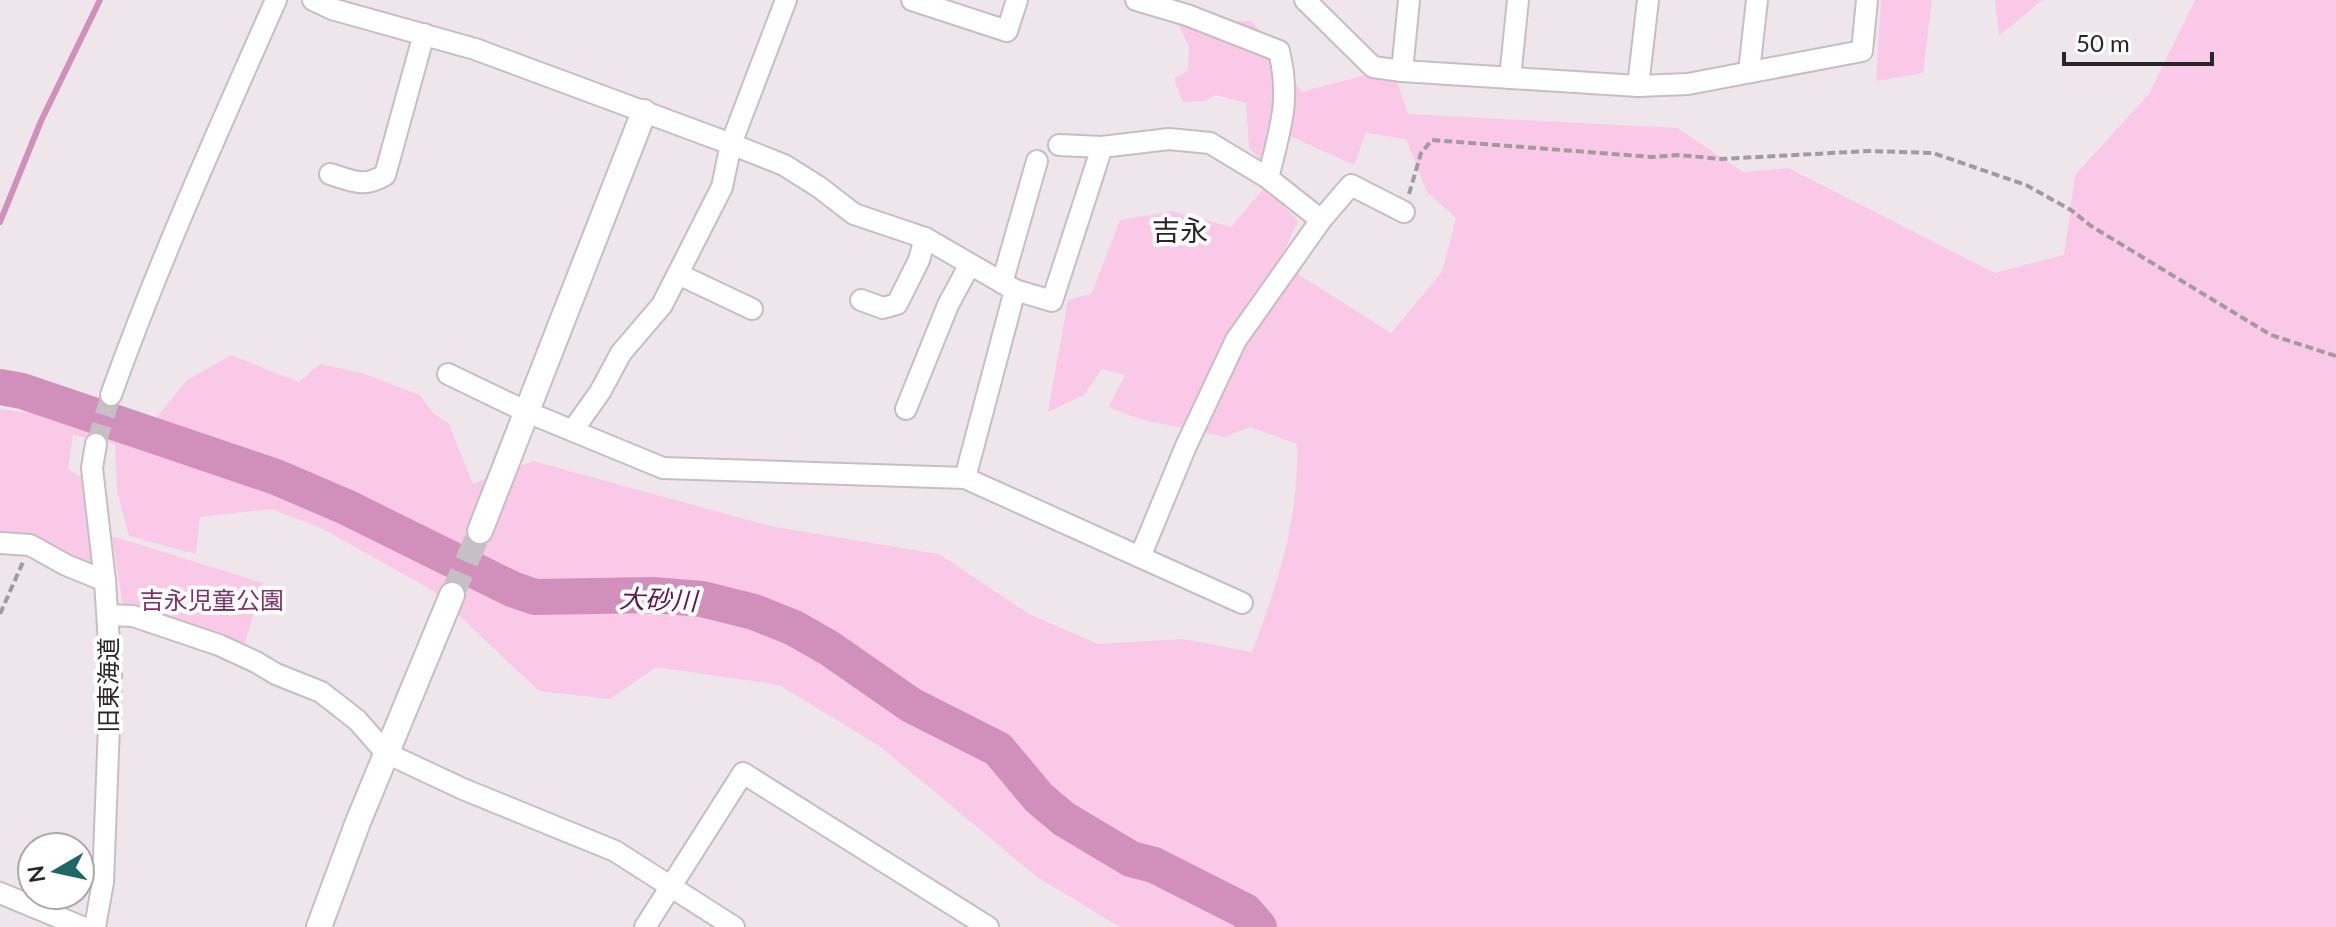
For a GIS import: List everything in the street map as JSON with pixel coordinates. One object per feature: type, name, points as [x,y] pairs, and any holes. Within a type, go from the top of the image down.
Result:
[{"type":"street","points":[[111,395],[136,325],[197,178],[276,0]]},
{"type":"street","points":[[313,0],[332,9],[475,49],[784,165],[854,214],[925,238],[1008,286],[1052,301],[1102,147]]},
{"type":"street","points":[[573,430],[600,392],[621,353],[662,305],[722,187],[731,144],[786,0]]},
{"type":"street","points":[[912,0],[1007,31],[1017,0]]},
{"type":"street","points":[[1136,0],[1187,15],[1279,51],[1285,77],[1285,109],[1268,178]]},
{"type":"street","points":[[1305,0],[1373,67],[1638,86],[1688,84],[1862,51],[1867,0]]},
{"type":"street","points":[[1402,71],[1409,0]]},
{"type":"street","points":[[1510,78],[1518,0]]},
{"type":"street","points":[[1638,86],[1648,0]]},
{"type":"street","points":[[1749,72],[1757,0]]},
{"type":"street","points":[[330,174],[359,183],[373,183],[385,175],[424,34]]},
{"type":"street","points":[[480,531],[644,112]]},
{"type":"street","points":[[1059,145],[1102,147],[1169,139],[1210,143],[1268,178],[1321,220]]},
{"type":"street","points":[[965,478],[1037,161]]},
{"type":"street","points":[[1140,557],[1186,446],[1236,340],[1321,220],[1351,185],[1404,212]]},
{"type":"street","points":[[861,300],[883,308],[897,304],[919,260],[925,238]]},
{"type":"street","points":[[906,409],[948,305],[969,266]]},
{"type":"street","points":[[678,274],[752,309]]},
{"type":"street","points":[[448,374],[527,412],[663,468],[965,478],[1242,603]]},
{"type":"street","name":"旧東海道","points":[[95,927],[103,882],[111,674],[105,581],[92,468],[96,444]]},
{"type":"street","points":[[0,543],[30,545],[66,565],[105,581]]},
{"type":"street","points":[[319,927],[386,753],[452,595]]},
{"type":"street","points":[[108,615],[133,616],[219,645],[276,674],[321,692],[357,720],[386,753],[463,789],[615,851],[734,927]]},
{"type":"street","points":[[645,927],[743,773],[959,919],[988,927]]},
{"type":"street","points":[[0,893],[82,927]]},
{"type":"path","points":[[1404,212],[1421,153],[1432,140],[1652,157],[1678,155],[1721,159],[1869,151],[1915,155],[1933,153],[2026,185],[2271,335],[2336,356]]},
{"type":"path","points":[[0,614],[30,545]]},
{"type":"green space","points":[[1881,0],[1932,0],[1923,73],[1876,81]]},
{"type":"green space","points":[[1995,0],[2042,0],[1999,36]]},
{"type":"green space","points":[[2195,0],[2336,0],[2336,927],[1120,927],[1037,877],[878,745],[779,685],[656,667],[610,699],[539,691],[432,590],[323,529],[272,509],[200,517],[196,554],[129,536],[117,491],[115,444],[73,435],[68,469],[92,483],[97,552],[89,565],[0,535],[0,409],[111,429],[156,418],[187,380],[231,355],[299,382],[320,364],[365,374],[420,395],[433,413],[449,424],[473,484],[533,461],[770,526],[939,554],[1029,614],[1098,644],[1183,639],[1252,652],[1285,550],[1294,499],[1297,444],[1250,427],[1225,437],[1139,419],[1109,407],[1125,375],[1102,369],[1084,395],[1048,412],[1068,300],[1092,293],[1120,220],[1173,211],[1231,227],[1265,187],[1298,221],[1279,262],[1391,333],[1442,272],[1456,218],[1427,192],[1406,139],[1366,133],[1354,165],[1290,136],[1263,162],[1249,148],[1246,103],[1215,95],[1205,101],[1183,102],[1174,79],[1188,70],[1189,47],[1177,22],[1252,21],[1302,92],[1365,75],[1396,78],[1408,114],[1677,128],[1743,172],[1788,168],[1995,273],[2064,255],[2075,175],[2149,94]]},
{"type":"green space","name":"吉永児童公園","points":[[112,536],[263,583],[244,646],[123,607]]},
{"type":"waterway","points":[[0,222],[41,121],[100,0]]},
{"type":"waterway","name":"大砂川","points":[[0,387],[22,391],[276,477],[346,507],[512,589],[535,597],[652,595],[702,599],[754,612],[794,628],[829,648],[911,705],[998,749],[1039,798],[1064,819],[1131,859],[1154,865],[1245,911],[1259,927]]},
{"type":"tunnel","points":[[96,444],[111,395]]},
{"type":"tunnel","points":[[452,595],[480,531]]},
{"type":"district","name":"吉永","points":[[1180,231]]}]
